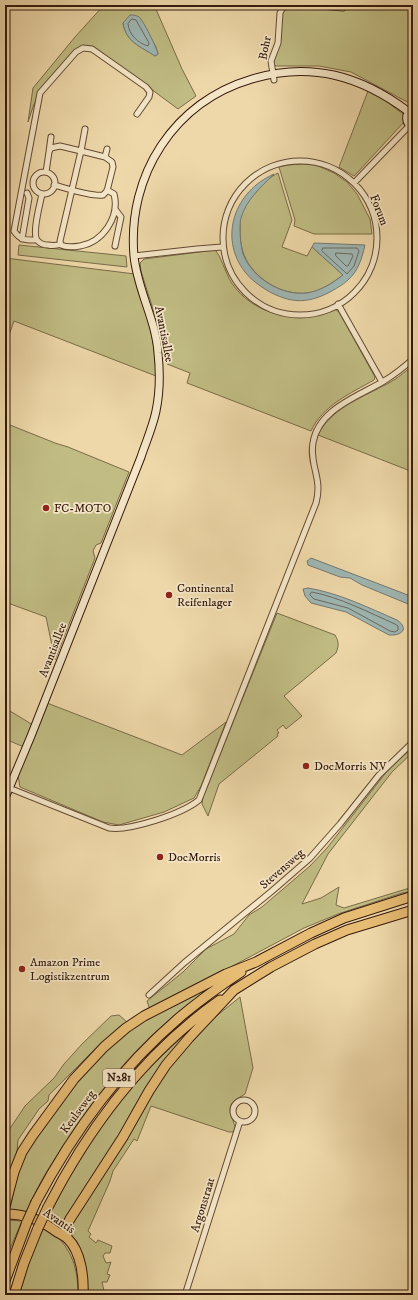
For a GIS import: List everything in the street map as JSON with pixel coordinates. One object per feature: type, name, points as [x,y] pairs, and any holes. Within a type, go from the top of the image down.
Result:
[{"type":"highway","name":"N281","points":[[5,1206],[14,1172],[22,1152],[33,1135],[68,1086],[104,1046],[126,1028],[144,1016],[226,974],[256,962],[311,933],[366,911],[413,896]]},
{"type":"highway","name":"N281","points":[[67,1238],[66,1227],[70,1219],[123,1137],[160,1074],[183,1044],[234,990],[270,967],[315,944],[347,930],[413,910]]},
{"type":"highway","name":"Keulseweg","points":[[5,1281],[36,1202],[54,1168],[98,1104],[130,1065],[166,1029],[190,1008],[256,962]]},
{"type":"highway","name":"Keulseweg","points":[[14,1295],[24,1263],[48,1207],[60,1183],[85,1141],[103,1116],[122,1092],[154,1057],[211,1006],[234,990]]},
{"type":"highway","name":"Avantis","points":[[5,1214],[17,1214],[37,1219],[67,1238],[74,1249],[81,1268],[83,1294]]},
{"type":"street","name":"Bohr","points":[[273,77],[271,57],[278,43],[280,13],[286,5]]},
{"type":"street","points":[[310,5],[343,8]]},
{"type":"street","points":[[107,190],[114,194],[115,209],[111,221],[103,234],[86,245],[73,247],[63,246],[60,244],[55,246],[44,245],[37,240],[22,239],[18,237],[14,231],[24,192],[40,93],[76,52],[84,48],[92,49],[146,87],[150,92],[149,97],[138,114]]},
{"type":"street","name":"Avantisallee","points":[[5,798],[141,457],[156,411],[159,392],[158,351],[151,317],[134,256],[134,218],[148,168],[167,137],[194,109],[211,97],[247,80],[315,71],[337,75],[359,82],[376,90],[411,111]]},
{"type":"street","points":[[354,183],[411,127],[406,120],[411,111]]},
{"type":"street","points":[[60,244],[85,129]]},
{"type":"street","points":[[46,172],[50,140],[55,146]]},
{"type":"street","points":[[49,152],[55,146],[60,146],[105,157],[110,160],[112,164],[107,190],[99,196],[54,185]]},
{"type":"street","points":[[105,157],[107,148]]},
{"type":"street","name":"Forum","points":[[294,161],[308,161],[324,165],[337,171],[354,183],[370,207],[375,224],[377,241],[374,257],[369,270],[362,282],[348,298],[338,304],[315,313],[299,315],[283,313],[268,308],[242,289],[230,270],[222,247],[225,221],[228,210],[235,195],[253,176],[276,164],[294,161]]},
{"type":"street","points":[[41,172],[46,172],[53,177],[54,185],[50,192],[42,194],[34,188],[34,177],[41,172]]},
{"type":"street","points":[[24,192],[34,188]]},
{"type":"street","points":[[22,239],[29,198],[24,192]]},
{"type":"street","points":[[37,240],[35,231],[42,194]]},
{"type":"street","points":[[115,209],[121,217],[115,246]]},
{"type":"street","points":[[134,256],[197,248],[222,247]]},
{"type":"street","points":[[338,304],[382,382]]},
{"type":"street","points":[[9,788],[108,828],[117,829],[128,828],[181,811],[199,800],[316,503],[319,482],[312,457],[312,443],[314,436],[321,423],[334,410],[350,399],[382,382],[413,359]]},
{"type":"street","name":"Stevensweg","points":[[149,995],[194,955],[302,866],[333,833],[379,775],[413,742]]},
{"type":"street","points":[[239,1100],[247,1100],[252,1103],[254,1108],[254,1116],[248,1121],[240,1122],[234,1117],[232,1109],[239,1100]]},
{"type":"street","name":"Argonstraat","points":[[185,1295],[240,1122]]},
{"type":"shaded area","points":[[104,5],[159,5],[155,7],[182,69],[196,96],[178,109],[97,49],[83,46],[74,51],[42,88],[34,104],[28,122],[33,88],[75,37]],"holes":[[[142,22],[156,47],[158,54],[155,56],[134,43],[127,35],[123,23]]]},
{"type":"shaded area","points":[[288,5],[325,5],[325,9],[344,11],[343,5],[413,5],[413,103],[411,104],[351,72],[319,66],[276,66],[273,64],[272,60],[282,13]]},
{"type":"shaded area","points":[[368,91],[382,98],[403,114],[404,122],[354,176],[339,167]]},
{"type":"shaded area","points":[[303,164],[316,165],[334,173],[347,182],[357,194],[370,219],[372,234],[314,234],[294,226],[295,220],[279,167]]},
{"type":"shaded area","points":[[278,173],[292,220],[282,247],[307,256],[312,247],[343,275],[313,292],[288,292],[270,284],[249,264],[241,246],[240,219],[243,210],[257,191]]},
{"type":"shaded area","points":[[19,245],[126,256],[127,267],[18,255]]},
{"type":"shaded area","points":[[215,250],[231,282],[240,294],[264,310],[293,316],[321,314],[335,309],[339,312],[375,377],[374,380],[347,395],[330,407],[322,414],[311,431],[187,383],[190,373],[167,364],[163,355],[157,322],[141,271],[140,263],[144,259]]},
{"type":"shaded area","points":[[5,258],[135,274],[152,337],[156,363],[156,376],[14,321],[5,346]]},
{"type":"shaded area","points":[[413,365],[413,472],[318,435],[330,418],[338,411],[355,400],[391,382]]},
{"type":"shaded area","points":[[5,423],[129,472],[101,543],[96,545],[93,551],[95,558],[55,660],[46,617],[5,602]]},
{"type":"shaded area","points":[[277,613],[335,635],[338,644],[336,653],[284,696],[302,716],[286,729],[283,725],[277,730],[279,733],[277,734],[278,736],[219,784],[208,816],[202,804],[203,797]]},
{"type":"shaded area","points":[[47,703],[182,755],[226,722],[201,786],[194,798],[164,812],[119,825],[103,822],[20,787],[18,775]]},
{"type":"shaded area","points":[[5,708],[33,725],[24,747],[5,739]]},
{"type":"shaded area","points":[[413,747],[413,752],[392,772],[328,854],[302,904],[321,898],[339,887],[336,905],[344,908],[413,887],[413,891],[402,893],[338,914],[304,928],[150,1010],[147,1001],[183,972],[206,949],[234,934],[249,915],[262,907],[310,866],[327,848],[388,770]]},
{"type":"shaded area","points":[[222,980],[170,1019],[127,1061],[101,1092],[60,1150],[40,1184],[27,1211],[9,1211],[16,1178],[30,1143],[95,1058],[132,1027]]},
{"type":"shaded area","points":[[240,997],[253,1068],[245,1094],[236,1099],[230,1107],[235,1128],[233,1132],[229,1132],[151,1106],[137,1141],[134,1139],[113,1171],[88,1231],[91,1234],[89,1237],[96,1243],[98,1240],[112,1246],[110,1253],[105,1253],[103,1256],[106,1263],[111,1262],[107,1274],[110,1275],[107,1282],[102,1282],[105,1295],[87,1295],[71,1236],[72,1222],[160,1079],[199,1030]]},
{"type":"shaded area","points":[[119,1015],[127,1022],[99,1045],[49,1095],[48,1101],[39,1109],[18,1140],[17,1152],[5,1184],[5,1136],[25,1106],[54,1078],[82,1044],[111,1016]]},
{"type":"shaded area","points":[[201,1020],[158,1074],[60,1228],[47,1220],[82,1155],[113,1110],[152,1066]]},
{"type":"shaded area","points":[[5,1220],[22,1221],[5,1260]]},
{"type":"shaded area","points":[[45,1226],[61,1240],[71,1256],[78,1284],[78,1295],[18,1295],[33,1250]]},
{"type":"water","points":[[130,15],[136,15],[144,23],[158,54],[155,56],[134,43],[127,35],[123,23]]},
{"type":"water","points":[[274,174],[246,205],[240,221],[240,236],[243,254],[254,271],[261,278],[278,289],[288,292],[307,293],[321,289],[343,275],[312,247],[314,243],[365,245],[360,262],[354,274],[343,284],[320,297],[298,301],[276,295],[250,278],[237,258],[233,244],[232,230],[235,216],[241,203],[249,192],[260,182]]},
{"type":"water","points":[[311,558],[413,597],[413,606],[362,585],[350,578],[340,577],[308,565],[307,561]]},
{"type":"water","points":[[308,588],[331,593],[365,606],[397,620],[403,626],[403,629],[400,633],[389,635],[346,612],[311,603],[305,596],[303,589]]},
{"type":"place","name":"FC-MOTO","points":[[46,508]]},
{"type":"place","name":"Continental Reifenlager","points":[[169,595]]},
{"type":"place","name":"DocMorris NV","points":[[306,766]]},
{"type":"place","name":"DocMorris","points":[[160,857]]},
{"type":"place","name":"Amazon Prime Logistikzentrum","points":[[22,969]]}]
